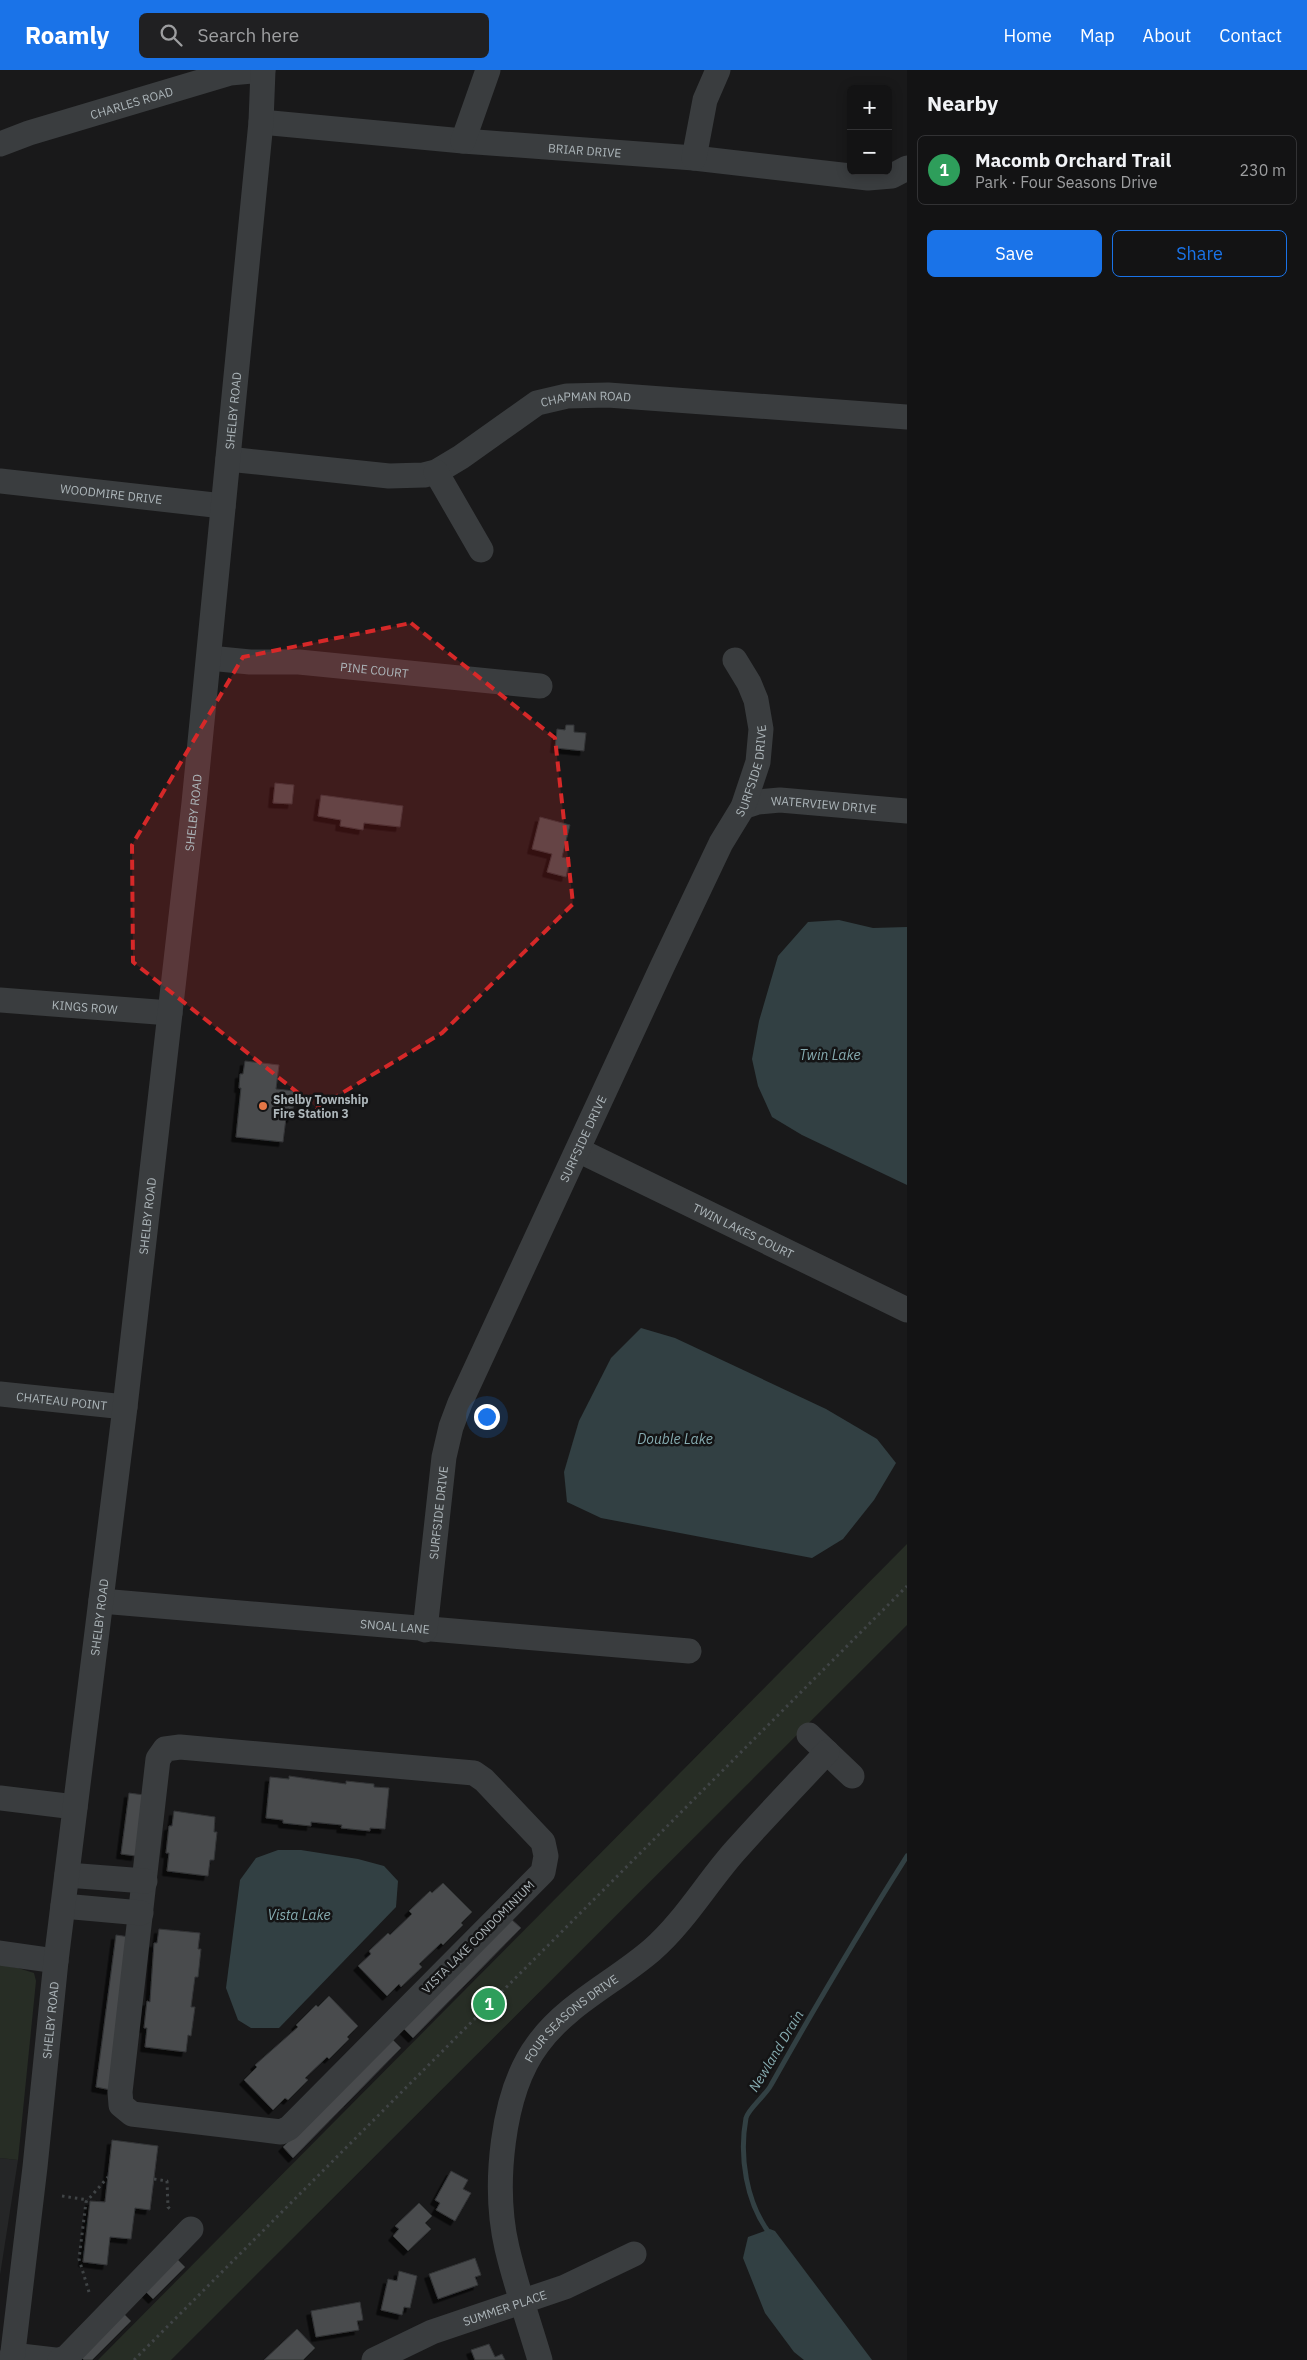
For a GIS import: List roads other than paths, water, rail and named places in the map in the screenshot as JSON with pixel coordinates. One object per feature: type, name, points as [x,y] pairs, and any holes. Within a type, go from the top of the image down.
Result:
[{"type":"street","name":"SHELBY ROAD","points":[[12,2357],[35,2167],[74,1807],[125,1407],[209,658],[261,122],[263,70]]},
{"type":"street","name":"CHARLES ROAD","points":[[0,144],[29,133],[230,73],[263,70]]},
{"type":"street","points":[[463,142],[488,70]]},
{"type":"street","points":[[694,158],[705,100],[718,70]]},
{"type":"street","name":"BRIAR DRIVE","points":[[261,122],[463,142],[694,158],[868,178],[892,176],[907,168]]},
{"type":"street","name":"CHAPMAN ROAD","points":[[228,459],[389,476],[424,475],[436,472],[537,403],[567,396],[608,395],[907,417]]},
{"type":"street","points":[[436,472],[481,550]]},
{"type":"street","name":"WOODMIRE DRIVE","points":[[0,481],[223,506]]},
{"type":"street","name":"PINE COURT","points":[[209,658],[250,662],[299,662],[540,686]]},
{"type":"street","name":"SURFSIDE DRIVE","points":[[425,1630],[444,1457],[452,1427],[474,1372],[704,878],[721,843],[742,807],[758,762],[760,729],[756,700],[749,683],[735,660]]},
{"type":"street","name":"WATERVIEW DRIVE","points":[[742,807],[758,802],[780,800],[907,811]]},
{"type":"street","name":"KINGS ROW","points":[[0,1000],[170,1013]]},
{"type":"street","name":"TWIN LAKES COURT","points":[[578,1150],[907,1310]]},
{"type":"street","name":"CHATEAU POINT","points":[[0,1394],[125,1407]]},
{"type":"street","name":"SNOAL LANE","points":[[101,1601],[689,1651]]},
{"type":"street","name":"FOUR SEASONS DRIVE","points":[[540,2360],[507,2246],[502,2195],[504,2142],[514,2089],[525,2064],[538,2043],[561,2020],[652,1950],[682,1918],[818,1744],[852,1776]]},
{"type":"street","name":"VISTA LAKE CONDOMINIUM","points":[[180,1747],[474,1773],[484,1780],[543,1842],[546,1856],[543,1872],[290,2128],[281,2132],[132,2114],[121,2105],[120,2092],[145,1881],[158,1759],[165,1749],[180,1747]]},
{"type":"street","points":[[0,1798],[74,1807]]},
{"type":"street","points":[[67,1875],[145,1881]]},
{"type":"street","points":[[63,1906],[141,1913]]},
{"type":"street","points":[[0,1953],[56,1961]]},
{"type":"street","points":[[60,2360],[66,2357],[191,2229]]},
{"type":"street","name":"SUMMER PLACE","points":[[374,2360],[432,2332],[522,2302],[588,2277],[634,2254]]},
{"type":"street","points":[[12,2357],[55,2360]]},
{"type":"water","name":"Twin Lake","points":[[839,920],[873,928],[907,927],[907,1185],[802,1135],[772,1117],[758,1086],[752,1059],[759,1021],[778,956],[808,922]]},
{"type":"water","name":"Double Lake","points":[[641,1328],[675,1338],[826,1409],[877,1439],[896,1463],[874,1500],[843,1539],[812,1558],[601,1518],[567,1502],[564,1472],[579,1421],[611,1358]]},
{"type":"water","name":"Vista Lake","points":[[278,1850],[301,1850],[358,1859],[384,1866],[398,1881],[396,1907],[279,2028],[251,2028],[238,2020],[226,1988],[240,1880],[256,1858]]},
{"type":"water","points":[[770,2229],[775,2231],[872,2360],[804,2360],[794,2352],[765,2313],[743,2258],[748,2237]]},
{"type":"waterway","name":"Newland Drain","points":[[770,2234],[755,2208],[746,2179],[743,2148],[747,2114],[771,2085],[907,1856]]},
{"type":"place","name":"Shelby Township Fire Station 3","points":[[263,1106]]},
{"type":"place","name":"Macomb Orchard Trail","points":[[489,2004]]}]
